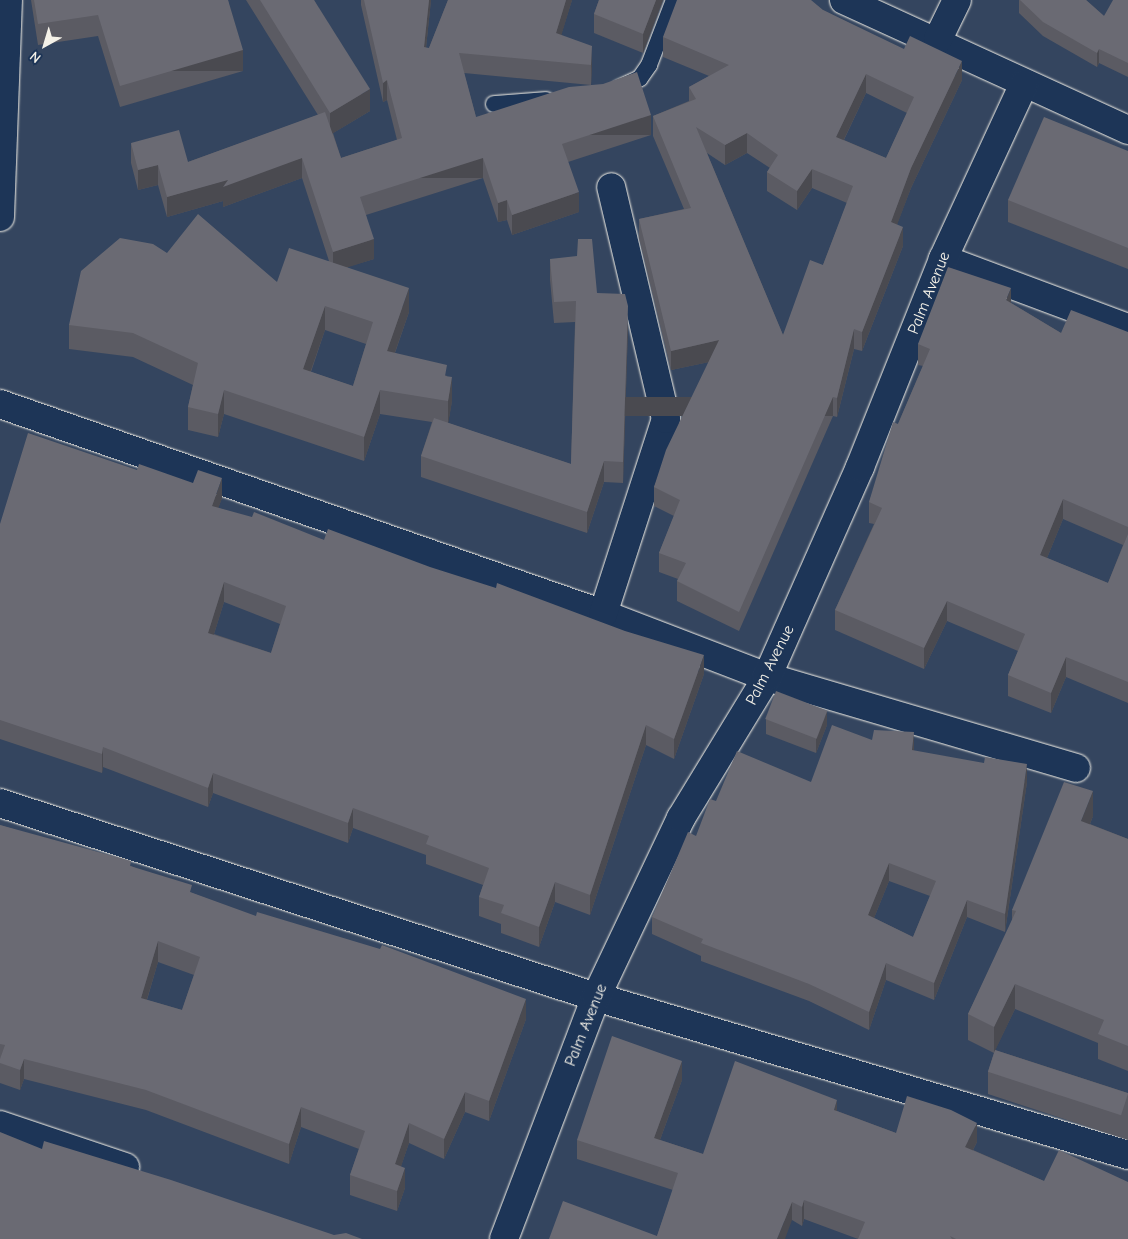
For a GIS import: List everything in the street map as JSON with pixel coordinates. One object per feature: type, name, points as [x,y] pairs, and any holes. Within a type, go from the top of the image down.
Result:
[{"type":"street","points":[[0,217],[8,0]]},
{"type":"street","points":[[844,0],[938,39],[1024,84],[1128,130]]},
{"type":"street","points":[[938,39],[957,0]]},
{"type":"street","name":"Palm Avenue","points":[[504,1239],[596,997],[681,818],[768,677],[860,467],[943,259],[1024,84]]},
{"type":"street","points":[[604,614],[666,419],[611,187]]},
{"type":"street","points":[[943,259],[1128,328]]},
{"type":"street","points":[[0,404],[604,614],[768,677],[1076,768]]},
{"type":"street","points":[[0,803],[596,997],[1128,1155]]},
{"type":"street","points":[[0,1125],[151,1176]]},
{"type":"lane","points":[[602,94],[640,78],[674,0]]},
{"type":"lane","points":[[494,104],[567,98]]},
{"type":"building","points":[[34,0],[228,0],[243,50],[120,86],[98,15],[38,24]]},
{"type":"building","points":[[260,0],[314,0],[370,89],[330,113]]},
{"type":"building","points":[[364,0],[429,0],[424,47],[429,48],[448,0],[566,0],[556,33],[592,46],[591,65],[459,53],[476,117],[569,87],[603,84],[637,72],[651,115],[562,144],[579,192],[512,215],[507,200],[498,203],[483,158],[360,197],[374,239],[333,252],[302,158],[223,187],[228,180],[167,197],[158,165],[138,170],[131,143],[179,130],[188,162],[325,112],[341,158],[402,138],[387,80],[383,83]]},
{"type":"building","points":[[599,0],[656,0],[643,34],[594,14]]},
{"type":"building","points":[[677,0],[811,0],[823,10],[904,49],[910,36],[962,61],[911,168],[891,222],[903,227],[862,332],[854,329],[837,398],[833,397],[739,612],[677,581],[686,563],[659,553],[680,500],[654,487],[666,450],[719,340],[671,351],[639,219],[691,208],[653,116],[696,99],[689,87],[729,65],[663,37]],"holes":[[[866,74],[914,97],[886,158],[836,137]],[[696,127],[725,145],[747,133],[778,155],[767,172],[797,191],[812,169],[853,186],[823,265],[810,260],[783,335]]]},
{"type":"building","points":[[1020,0],[1086,0],[1104,16],[1113,0],[1128,0],[1128,63],[1099,49],[1097,53],[1043,22]]},
{"type":"building","points":[[1044,117],[1128,151],[1128,248],[1008,200]]},
{"type":"building","points":[[198,214],[277,282],[289,248],[409,288],[387,351],[447,365],[445,376],[452,377],[448,401],[380,390],[364,437],[224,390],[218,414],[188,407],[198,363],[133,333],[69,325],[81,271],[120,238],[153,244],[167,253]],"holes":[[[325,306],[373,322],[353,386],[303,369]]]},
{"type":"building","points":[[578,239],[592,239],[597,293],[625,294],[628,306],[623,462],[604,461],[587,512],[421,456],[434,418],[571,464],[576,301],[554,302],[550,259],[577,256]]},
{"type":"building","points":[[948,267],[1011,288],[1006,300],[1061,333],[1071,310],[1128,332],[1128,527],[1063,499],[1040,555],[1108,583],[1128,534],[1128,682],[1066,657],[1051,693],[1008,675],[1025,634],[947,601],[924,648],[835,610],[882,508],[869,502],[893,422],[898,424],[930,349],[918,344]]},
{"type":"building","points":[[28,433],[137,470],[139,464],[193,483],[198,470],[222,478],[212,506],[252,517],[254,512],[324,540],[328,529],[430,567],[496,588],[497,583],[625,631],[704,655],[674,739],[646,725],[590,895],[555,882],[539,927],[501,913],[504,905],[479,897],[489,868],[426,844],[429,836],[353,808],[348,823],[213,773],[208,788],[103,747],[102,754],[0,720],[0,524]],"holes":[[[224,582],[286,606],[271,653],[208,633]]]},
{"type":"building","points":[[776,691],[827,711],[817,739],[765,719]]},
{"type":"building","points":[[832,725],[872,740],[874,730],[914,732],[912,750],[984,763],[985,757],[1027,764],[1005,914],[967,900],[934,983],[886,963],[869,1012],[809,984],[701,943],[703,939],[652,917],[688,832],[696,836],[710,799],[716,801],[737,751],[811,782]],"holes":[[[889,863],[936,881],[913,937],[868,915]]]},
{"type":"building","points":[[1064,782],[1093,791],[1081,821],[1128,839],[1128,1046],[1098,1034],[1104,1020],[1015,984],[994,1027],[968,1014],[1016,911],[1012,910]]},
{"type":"building","points":[[0,825],[131,861],[130,866],[192,885],[190,892],[256,916],[257,912],[380,949],[382,945],[526,999],[489,1101],[465,1092],[444,1139],[409,1123],[395,1164],[405,1168],[397,1191],[350,1175],[365,1131],[301,1107],[289,1144],[146,1090],[24,1059],[20,1070],[0,1063],[5,1045],[0,1044]],"holes":[[[158,941],[200,957],[182,1010],[141,998]]]},
{"type":"building","points":[[612,1036],[682,1061],[654,1138],[703,1154],[735,1061],[837,1100],[834,1110],[896,1133],[907,1096],[951,1110],[977,1123],[965,1147],[1044,1181],[1059,1150],[1128,1182],[1128,1239],[956,1239],[950,1236],[952,1239],[858,1239],[865,1222],[804,1200],[802,1207],[792,1202],[777,1239],[549,1239],[563,1201],[657,1236],[678,1173],[577,1140]]},
{"type":"building","points":[[995,1050],[1128,1093],[1121,1115],[988,1072]]},
{"type":"building","points":[[0,1132],[42,1149],[44,1141],[171,1180],[334,1235],[346,1233],[362,1239],[0,1239]]}]
